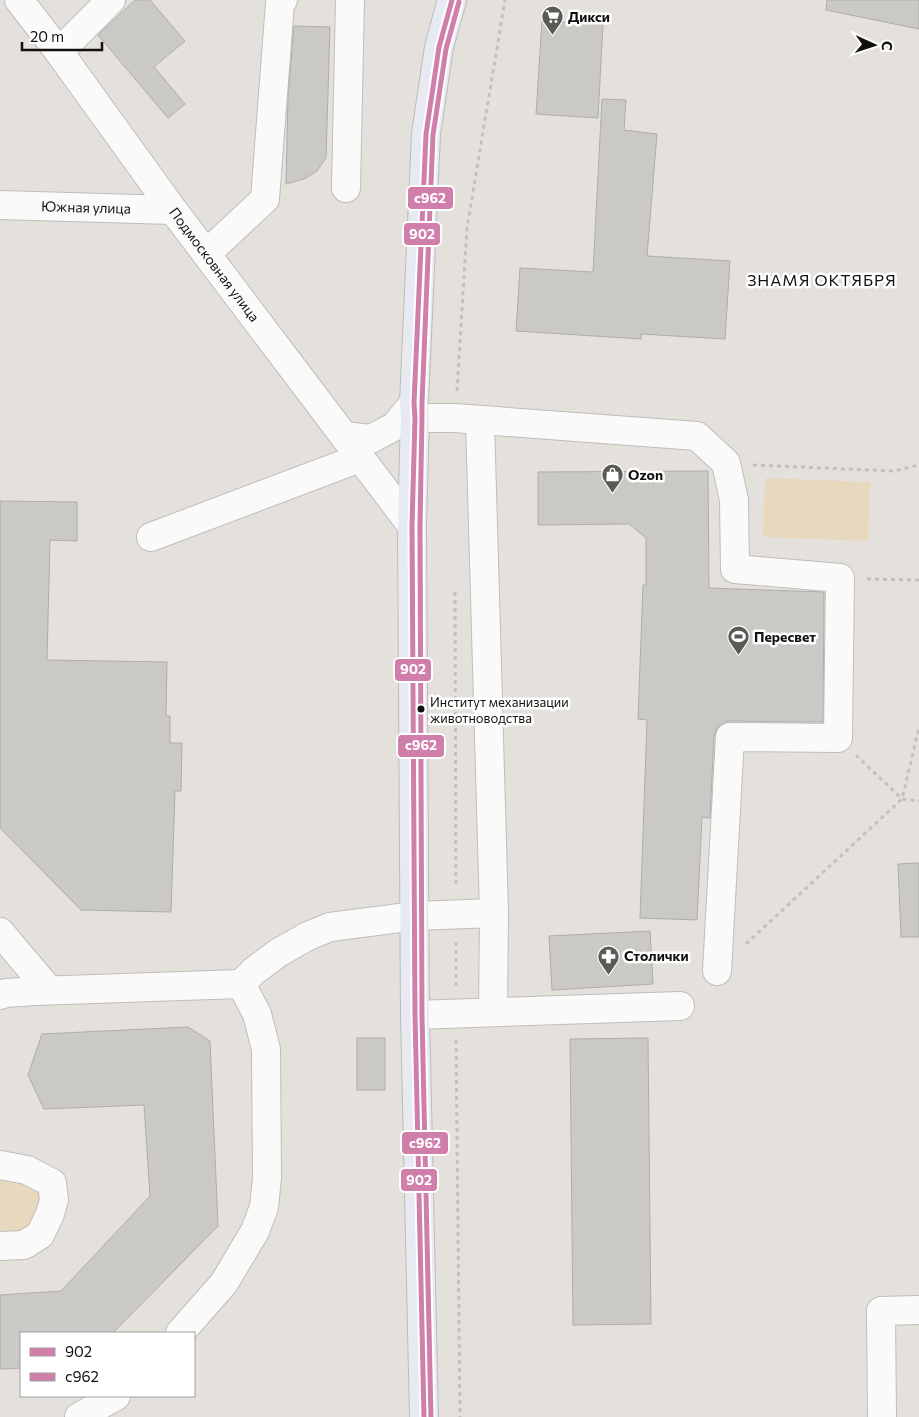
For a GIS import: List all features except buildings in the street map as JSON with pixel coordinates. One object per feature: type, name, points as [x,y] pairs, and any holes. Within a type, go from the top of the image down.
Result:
[{"type":"main road","points":[[424,1417],[415,1015],[412,526],[414,410],[426,134],[439,47],[452,0]]},
{"type":"street","name":"Подмосковная улица","points":[[19,0],[59,52],[173,210],[412,526]]},
{"type":"street","points":[[59,52],[111,0]]},
{"type":"street","points":[[206,254],[265,199],[280,3],[283,0]]},
{"type":"street","points":[[346,188],[350,0]]},
{"type":"street","name":"Южная улица","points":[[0,205],[173,210]]},
{"type":"street","points":[[344,436],[371,440],[395,426],[414,410],[455,418],[697,436],[726,464],[734,500],[735,569],[840,578],[838,738],[730,737],[717,971]]},
{"type":"street","points":[[480,420],[494,913],[493,1012]]},
{"type":"street","points":[[151,537],[360,458]]},
{"type":"street","points":[[0,995],[50,990],[241,984],[254,970],[278,953],[308,936],[330,927],[415,916],[494,913]]},
{"type":"street","points":[[0,932],[50,990]]},
{"type":"street","points":[[181,1332],[224,1283],[255,1231],[264,1207],[267,1178],[266,1049],[257,1014],[241,984]]},
{"type":"street","points":[[415,1015],[680,1006]]},
{"type":"street","points":[[0,1165],[27,1170],[52,1182],[54,1200],[40,1235],[24,1245],[0,1246]]},
{"type":"street","points":[[882,1417],[881,1311],[919,1310]]},
{"type":"street","points":[[79,1417],[114,1397]]},
{"type":"path","points":[[726,464],[894,471],[919,465]]},
{"type":"path","points":[[840,578],[919,580]]},
{"type":"path","points":[[717,971],[902,799],[919,728]]},
{"type":"path","points":[[838,738],[902,799],[919,801]]},
{"type":"shaded area","points":[[765,478],[870,482],[868,541],[763,537]]},
{"type":"shaded area","points":[[0,1170],[26,1182],[42,1194],[50,1214],[24,1238],[0,1238]]},
{"type":"transit line","name":"902","points":[[424,1417],[415,1015],[412,526],[414,403],[426,134],[439,47],[452,0]]},
{"type":"transit line","name":"с962","points":[[431,1417],[422,1015],[420,526],[422,403],[433,135],[446,49],[459,2]]},
{"type":"place","name":"Дикси","points":[[552,36]]},
{"type":"place","name":"Ozon","points":[[612,494]]},
{"type":"place","name":"Пересвет","points":[[738,656]]},
{"type":"place","name":"Институт механизации животноводства","points":[[421,709]]},
{"type":"place","name":"Столички","points":[[608,975]]},
{"type":"district","name":"ЗНАМЯ ОКТЯБРЯ","points":[[822,280]]}]
